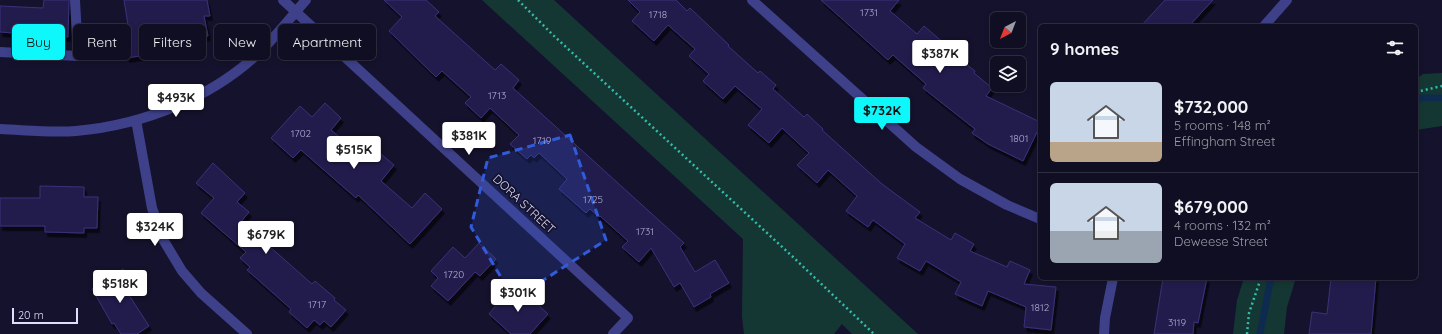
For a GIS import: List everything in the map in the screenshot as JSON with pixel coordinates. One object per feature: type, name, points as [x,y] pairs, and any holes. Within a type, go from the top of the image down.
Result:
[{"type":"street","points":[[0,52],[78,56],[75,0]]},
{"type":"street","name":"DORA STREET","points":[[283,0],[628,318],[613,334]]},
{"type":"street","points":[[0,129],[76,131],[113,126],[174,107],[208,90],[234,72],[263,48],[306,0]]},
{"type":"street","points":[[752,0],[916,147],[960,179],[1007,205],[1038,218]]},
{"type":"street","points":[[1266,24],[1287,0]]},
{"type":"street","points":[[136,120],[152,208],[164,241],[182,271],[200,293],[247,334]]},
{"type":"street","points":[[1104,334],[1105,318],[1113,280]]},
{"type":"path","points":[[518,0],[558,40],[793,257],[874,334]]},
{"type":"path","points":[[1418,92],[1442,86]]},
{"type":"path","points":[[1248,334],[1249,313],[1260,280]]},
{"type":"highlighted area","points":[[570,135],[606,240],[514,299],[471,227],[488,158]]},
{"type":"green space","points":[[482,0],[554,0],[918,334],[852,334],[842,324],[834,334],[744,334],[742,317],[743,239]]},
{"type":"green space","points":[[1442,73],[1442,126],[1418,130],[1418,78],[1423,74]]},
{"type":"green space","points":[[1243,280],[1295,280],[1287,307],[1284,334],[1233,334],[1237,300]]},
{"type":"building","points":[[44,0],[69,0],[68,37],[65,37],[65,24],[12,24],[12,33],[0,32],[0,6],[43,8]]},
{"type":"building","points":[[124,0],[207,0],[210,16],[204,16],[206,24],[139,24],[139,56],[131,57],[131,24],[128,24]]},
{"type":"building","points":[[384,0],[426,0],[439,12],[435,16],[495,70],[501,64],[519,80],[513,88],[684,243],[680,247],[695,272],[715,260],[729,283],[710,294],[711,297],[694,307],[680,283],[674,287],[651,248],[639,262],[622,247],[628,241],[600,216],[599,217],[590,209],[586,213],[559,189],[567,179],[539,153],[534,158],[531,155],[527,159],[510,144],[519,135],[490,108],[481,118],[465,103],[471,97],[442,71],[436,77],[389,31],[402,17]]},
{"type":"building","points":[[628,0],[676,0],[687,11],[690,8],[729,45],[728,46],[758,73],[760,71],[776,85],[773,89],[804,117],[807,114],[823,129],[822,130],[882,184],[920,212],[915,218],[951,240],[955,233],[974,244],[970,251],[1007,267],[1010,261],[1030,270],[1024,284],[1056,287],[1051,330],[1024,327],[1026,307],[988,291],[982,306],[955,294],[961,282],[926,261],[920,271],[897,258],[905,244],[873,220],[868,227],[846,211],[857,196],[828,170],[817,183],[797,165],[809,153],[782,128],[769,143],[748,125],[762,109],[735,86],[723,99],[703,81],[709,74],[689,56],[695,49],[668,25],[654,41],[632,21],[640,12]]},
{"type":"building","points":[[821,0],[899,0],[890,11],[917,34],[924,26],[945,44],[943,46],[975,71],[974,73],[990,86],[990,91],[986,96],[1038,121],[1038,130],[1023,161],[988,144],[972,133],[975,129],[923,88],[926,84],[893,55],[888,60]]},
{"type":"building","points":[[1165,0],[1213,0],[1191,24],[1143,24]]},
{"type":"building","points":[[206,26],[208,36],[206,36]]},
{"type":"building","points":[[325,103],[341,118],[331,130],[367,160],[376,150],[394,165],[381,181],[412,208],[425,193],[442,209],[410,244],[358,195],[356,198],[301,150],[293,158],[271,138],[300,106],[312,117]]},
{"type":"building","points":[[213,163],[245,193],[237,202],[249,212],[240,223],[267,248],[269,246],[312,284],[315,281],[335,298],[334,300],[346,310],[331,327],[324,321],[320,325],[314,320],[307,328],[289,312],[291,309],[247,270],[250,267],[240,258],[246,252],[201,213],[214,198],[196,183]]},
{"type":"building","points":[[40,186],[84,187],[84,197],[98,197],[97,228],[84,228],[84,233],[45,232],[45,226],[0,226],[0,198],[40,198]]},
{"type":"building","points":[[479,243],[496,259],[480,276],[475,272],[448,301],[431,286],[438,278],[431,271],[453,247],[465,258]]},
{"type":"building","points":[[123,269],[134,288],[127,292],[149,326],[137,334],[121,334],[114,323],[112,324],[92,289]]},
{"type":"building","points":[[1163,280],[1207,280],[1198,323],[1194,322],[1193,334],[1154,334]]},
{"type":"building","points":[[1331,280],[1376,280],[1371,334],[1309,334],[1312,312],[1327,314]]},
{"type":"building","points":[[513,285],[524,294],[525,293],[548,314],[530,334],[511,334],[489,314]]},
{"type":"waterway","points":[[1418,99],[1442,98]]},
{"type":"waterway","points":[[1260,334],[1271,280]]}]
